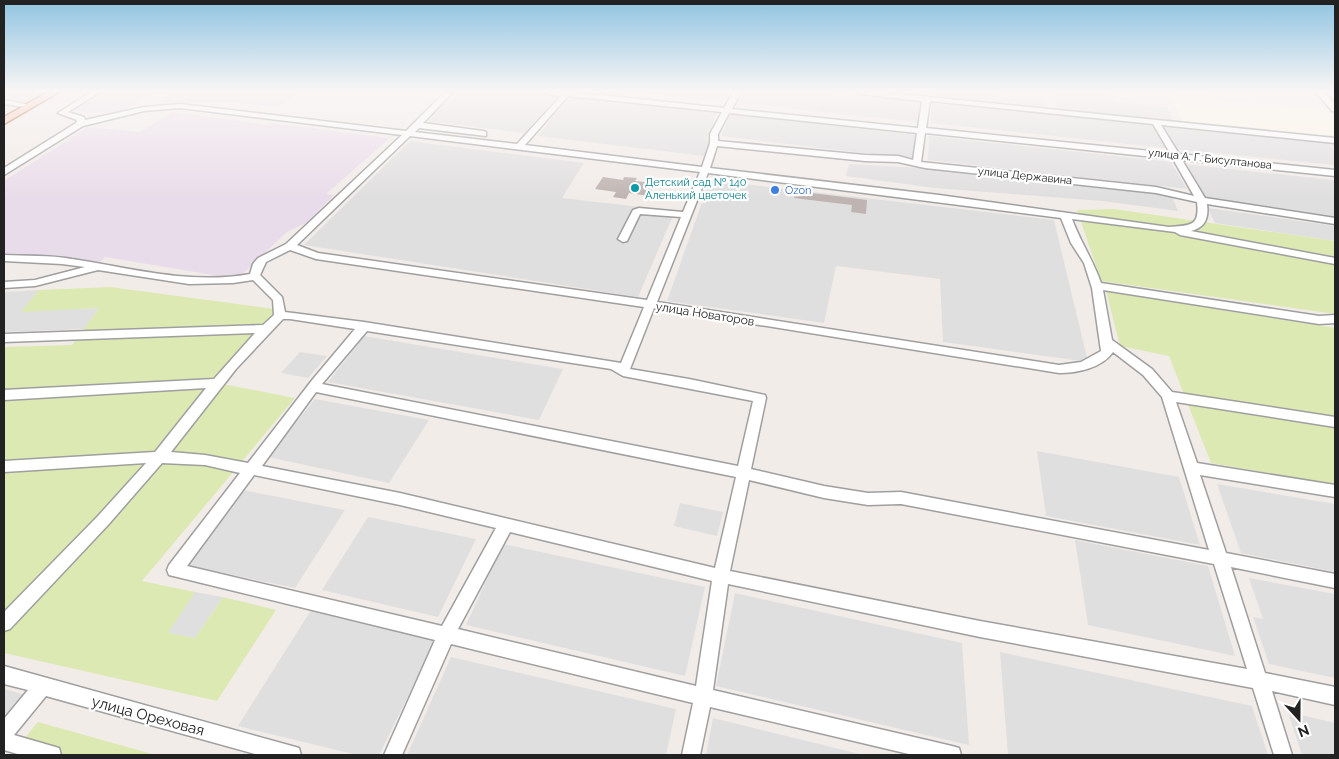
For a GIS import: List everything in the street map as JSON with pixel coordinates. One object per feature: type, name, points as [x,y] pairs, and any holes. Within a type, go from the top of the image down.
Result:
[{"type":"street","points":[[4,172],[75,127]]},
{"type":"street","points":[[359,127],[523,143],[1062,207],[1116,223]]},
{"type":"street","points":[[255,276],[258,264],[264,258],[290,246],[414,127]]},
{"type":"street","points":[[430,127],[523,143]]},
{"type":"street","points":[[523,143],[537,127]]},
{"type":"street","points":[[623,372],[707,166],[714,143],[713,137],[718,127]]},
{"type":"street","name":"улица А. Г. Бисултанова","points":[[906,127],[1335,173]]},
{"type":"street","points":[[1159,127],[1202,200],[1203,217],[1199,224],[1192,228],[1170,230]]},
{"type":"street","points":[[1216,127],[1335,140]]},
{"type":"street","points":[[917,162],[921,129]]},
{"type":"street","name":"улица Державина","points":[[714,143],[917,162],[924,165],[1156,190],[1259,211],[1335,221]]},
{"type":"street","points":[[707,166],[1170,230],[1335,261]]},
{"type":"street","points":[[623,239],[636,212],[688,214]]},
{"type":"street","points":[[1065,215],[1076,242],[1089,263],[1096,284],[1106,342],[1145,368],[1160,383],[1168,396],[1283,755]]},
{"type":"street","name":"улица Новаторов","points":[[290,246],[316,256],[650,304],[1059,369],[1079,367],[1100,358],[1107,352],[1106,342]]},
{"type":"street","points":[[4,258],[74,262],[174,281],[235,280],[255,276]]},
{"type":"street","points":[[4,285],[35,283],[99,267]]},
{"type":"street","points":[[255,276],[278,299],[280,316]]},
{"type":"street","points":[[1096,284],[1319,320],[1335,318]]},
{"type":"street","points":[[4,623],[104,521],[160,457],[217,383],[265,329],[280,316],[290,314],[615,365],[623,372],[760,398],[721,576],[703,697],[691,755]]},
{"type":"street","points":[[364,326],[314,387],[174,570],[952,755]]},
{"type":"street","points":[[4,338],[265,329]]},
{"type":"street","points":[[4,395],[217,383]]},
{"type":"street","points":[[314,387],[860,498],[901,498],[1035,522],[1220,560],[1335,581]]},
{"type":"street","points":[[1168,396],[1335,422]]},
{"type":"street","points":[[4,466],[160,457],[205,460],[400,499],[721,576],[980,630],[1259,680],[1335,696]]},
{"type":"street","points":[[1190,468],[1335,491]]},
{"type":"street","points":[[393,755],[447,634],[506,525]]},
{"type":"street","name":"улица Ореховая","points":[[4,675],[292,755]]},
{"type":"street","points":[[4,732],[42,687]]},
{"type":"street","points":[[4,741],[52,755]]},
{"type":"shaded area","points":[[87,127],[140,132],[147,127],[305,127],[390,138],[326,194],[334,195],[306,223],[287,232],[237,279],[105,257],[100,262],[4,255],[4,181]]},
{"type":"shaded area","points":[[479,127],[530,127],[525,133]]},
{"type":"shaded area","points":[[545,127],[711,127],[706,139],[710,145],[704,156],[538,136]]},
{"type":"shaded area","points":[[725,127],[849,127],[916,135],[913,159],[721,136]]},
{"type":"shaded area","points":[[973,127],[1153,127],[1166,148]]},
{"type":"shaded area","points":[[1163,127],[1335,144],[1335,165],[1174,149]]},
{"type":"shaded area","points":[[1248,127],[1335,127],[1335,136]]},
{"type":"shaded area","points":[[929,136],[1171,162],[1187,189],[928,160]]},
{"type":"shaded area","points":[[410,141],[584,163],[562,198],[675,211],[638,297],[304,245]]},
{"type":"shaded area","points":[[849,164],[941,169],[1172,196],[1178,211],[1102,201],[935,188],[846,176]]},
{"type":"shaded area","points":[[1182,164],[1335,180],[1335,219],[1259,209],[1203,198]]},
{"type":"shaded area","points":[[710,180],[1054,220],[1088,362],[943,342],[940,279],[836,266],[824,323],[667,301]]},
{"type":"shaded area","points":[[1208,208],[1335,226],[1335,241],[1215,223]]},
{"type":"shaded area","points":[[39,290],[22,311],[99,308],[84,329],[4,332],[4,292]]},
{"type":"shaded area","points":[[364,336],[563,369],[539,420],[328,382]]},
{"type":"shaded area","points":[[300,352],[327,356],[308,378],[281,373]]},
{"type":"shaded area","points":[[315,399],[429,420],[389,483],[268,457]]},
{"type":"shaded area","points":[[1037,451],[1179,477],[1200,545],[1046,516]]},
{"type":"shaded area","points":[[1217,484],[1335,504],[1335,572],[1241,553]]},
{"type":"shaded area","points":[[243,490],[345,510],[295,588],[185,565]]},
{"type":"shaded area","points":[[680,503],[723,512],[717,536],[674,526]]},
{"type":"shaded area","points":[[368,517],[476,539],[438,617],[322,590]]},
{"type":"shaded area","points":[[1075,540],[1208,566],[1235,656],[1088,625]]},
{"type":"shaded area","points":[[503,544],[705,587],[685,676],[466,625]]},
{"type":"shaded area","points":[[1249,578],[1335,594],[1335,678],[1269,664],[1253,617],[1263,619]]},
{"type":"shaded area","points":[[195,592],[223,597],[195,638],[167,633]]},
{"type":"shaded area","points":[[735,593],[962,643],[969,745],[716,686]]},
{"type":"shaded area","points":[[313,607],[437,638],[379,755],[357,755],[238,726]]},
{"type":"shaded area","points":[[1000,652],[1252,706],[1268,755],[1008,755]]},
{"type":"shaded area","points":[[451,657],[676,709],[666,755],[407,755]]},
{"type":"shaded area","points":[[4,689],[29,696],[4,725]]},
{"type":"shaded area","points":[[1288,712],[1335,723],[1335,755],[1302,755]]},
{"type":"shaded area","points":[[713,718],[864,755],[706,755]]},
{"type":"green space","points":[[1114,209],[1335,241],[1335,314],[1101,281],[1077,210]]},
{"type":"green space","points":[[110,287],[289,311],[217,383],[295,398],[142,581],[195,592],[168,633],[195,638],[223,597],[276,610],[217,701],[4,653],[4,347],[72,345],[99,308],[21,312],[39,290]]},
{"type":"green space","points":[[1106,291],[1335,328],[1335,485],[1211,463],[1169,356],[1120,346]]},
{"type":"green space","points":[[38,722],[156,755],[11,755]]},
{"type":"building","name":"Детский сад № 140 Аленький цветочек","points":[[603,177],[623,180],[624,177],[637,178],[635,181],[655,183],[649,196],[629,193],[626,199],[613,197],[616,192],[595,189]]},
{"type":"building","points":[[796,191],[867,200],[866,214],[851,212],[852,205],[794,198]]},
{"type":"place","name":"Детский сад № 140 Аленький цветочек","points":[[635,188]]},
{"type":"place","name":"Ozon","points":[[775,190]]}]
